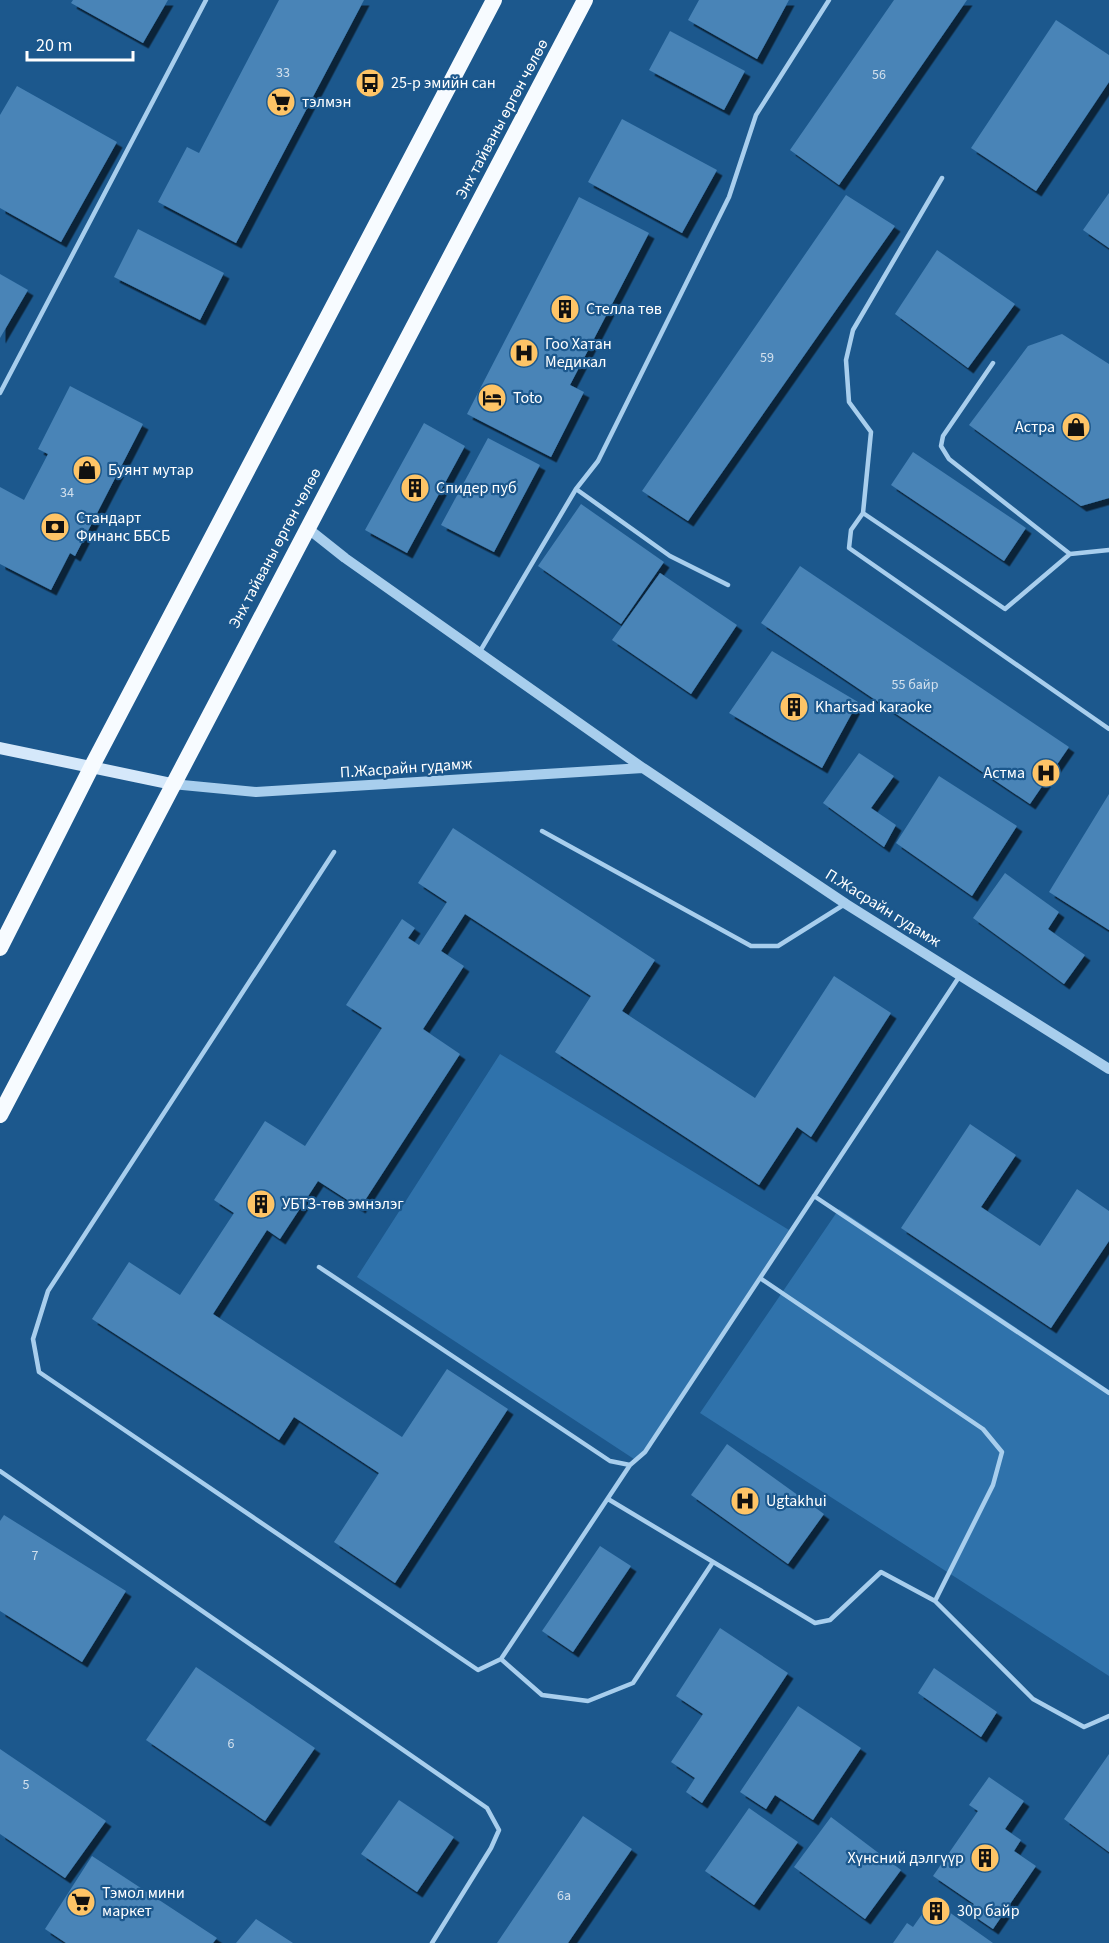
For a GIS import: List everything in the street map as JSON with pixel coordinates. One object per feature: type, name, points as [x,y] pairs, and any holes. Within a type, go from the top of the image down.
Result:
[{"type":"highway","points":[[1,937],[494,0]]},
{"type":"highway","name":"Энх тайваны өргөн чөлөө","points":[[0,1115],[306,527],[585,0]]},
{"type":"main road","points":[[0,748],[172,784]]},
{"type":"street","name":"П.Жасрайн гудамж","points":[[306,527],[642,768],[846,904],[961,974],[1109,1069]]},
{"type":"street","name":"П.Жасрайн гудамж","points":[[172,784],[256,792],[642,768]]},
{"type":"lane","points":[[0,393],[206,0]]},
{"type":"lane","points":[[479,653],[576,489],[598,461],[729,197],[756,115],[828,0]]},
{"type":"lane","points":[[942,178],[853,330],[846,360],[849,402],[871,432],[863,513],[851,530],[849,549],[1109,729]]},
{"type":"lane","points":[[993,363],[943,436],[941,446],[948,459],[1070,554]]},
{"type":"lane","points":[[576,489],[670,556],[728,585]]},
{"type":"lane","points":[[863,513],[1005,609],[1070,554],[1109,550]]},
{"type":"lane","points":[[542,831],[751,946],[778,946],[846,904]]},
{"type":"lane","points":[[334,852],[48,1291],[33,1339],[39,1372],[478,1670],[501,1659],[630,1465],[645,1452],[961,974]]},
{"type":"lane","points":[[814,1196],[1109,1393]]},
{"type":"lane","points":[[319,1267],[610,1461],[630,1465]]},
{"type":"lane","points":[[760,1278],[983,1429],[1002,1452],[993,1485],[935,1600]]},
{"type":"lane","points":[[0,1471],[487,1808],[499,1830],[432,1943]]},
{"type":"lane","points":[[608,1499],[815,1623],[830,1620],[881,1572],[935,1600],[1033,1699],[1084,1727],[1109,1716]]},
{"type":"lane","points":[[501,1659],[542,1695],[588,1701],[633,1683],[713,1562]]},
{"type":"shaded area","points":[[500,1054],[789,1230],[637,1461],[357,1277]]},
{"type":"shaded area","points":[[839,1209],[1109,1390],[1109,1676],[700,1413]]},
{"type":"building","points":[[73,0],[168,0],[143,43],[71,3]]},
{"type":"building","points":[[279,0],[364,0],[236,243],[158,202],[187,147],[199,153]]},
{"type":"building","points":[[699,0],[789,0],[757,59],[688,20]]},
{"type":"building","points":[[894,0],[967,0],[839,185],[790,150]]},
{"type":"building","points":[[1056,20],[1109,55],[1109,82],[1036,191],[971,148]]},
{"type":"building","points":[[670,31],[745,71],[724,110],[649,70]]},
{"type":"building","points":[[17,86],[117,142],[61,242],[0,208],[0,115]]},
{"type":"building","points":[[622,119],[717,170],[682,233],[588,182]]},
{"type":"building","points":[[1109,193],[1109,248],[1083,230]]},
{"type":"building","points":[[846,195],[895,226],[688,521],[642,491]]},
{"type":"building","name":"Стелла төв","points":[[579,197],[649,233],[570,385],[584,392],[551,457],[467,414]]},
{"type":"building","points":[[138,229],[224,273],[200,320],[114,277]]},
{"type":"building","points":[[937,250],[1015,304],[968,368],[895,314]]},
{"type":"building","points":[[0,274],[28,290],[0,338]]},
{"type":"building","points":[[1062,334],[1109,364],[1109,498],[1081,506],[969,425],[1028,346]]},
{"type":"building","points":[[70,386],[143,424],[75,556],[70,553],[51,590],[0,564],[0,487],[24,500],[48,454],[38,449]]},
{"type":"building","name":"Спидер пуб","points":[[424,423],[465,446],[407,553],[365,530]]},
{"type":"building","points":[[488,438],[540,465],[494,552],[441,525]]},
{"type":"building","points":[[913,452],[1026,528],[1004,561],[891,485]]},
{"type":"building","points":[[581,504],[664,562],[621,624],[538,566]]},
{"type":"building","points":[[800,566],[1069,747],[1030,804],[761,623]]},
{"type":"building","points":[[660,573],[737,625],[691,694],[612,640]]},
{"type":"building","name":"Khartsad karaoke","points":[[772,651],[858,702],[822,768],[729,713]]},
{"type":"building","points":[[859,753],[894,776],[871,808],[896,825],[884,847],[823,803]]},
{"type":"building","points":[[939,776],[1017,826],[972,896],[896,843]]},
{"type":"building","points":[[1109,794],[1109,930],[1049,892]]},
{"type":"building","name":"УБТЗ-төв эмнэлэг","points":[[453,828],[655,960],[622,1011],[755,1098],[834,976],[891,1013],[811,1137],[797,1127],[759,1185],[555,1052],[591,996],[465,914],[441,951],[464,966],[423,1029],[460,1054],[360,1208],[318,1181],[280,1239],[267,1230],[213,1314],[402,1437],[447,1369],[508,1409],[395,1583],[334,1542],[379,1473],[294,1417],[279,1440],[92,1319],[129,1262],[180,1295],[234,1213],[214,1200],[265,1121],[305,1146],[382,1028],[346,1005],[402,919],[415,928],[408,938],[419,945],[447,902],[418,883]]},
{"type":"building","points":[[1005,873],[1059,912],[1048,929],[1085,955],[1064,984],[973,918]]},
{"type":"building","points":[[970,1124],[1016,1155],[981,1207],[1040,1246],[1077,1189],[1109,1211],[1109,1241],[1051,1328],[901,1228]]},
{"type":"building","points":[[727,1444],[824,1514],[788,1564],[691,1495]]},
{"type":"building","points":[[4,1515],[126,1591],[82,1662],[0,1611],[0,1521]]},
{"type":"building","points":[[600,1546],[631,1566],[573,1652],[542,1631]]},
{"type":"building","points":[[720,1628],[788,1673],[702,1803],[686,1792],[695,1778],[671,1762],[703,1714],[676,1696]]},
{"type":"building","points":[[196,1667],[315,1748],[265,1821],[146,1740]]},
{"type":"building","points":[[934,1668],[997,1712],[981,1737],[918,1693]]},
{"type":"building","points":[[798,1706],[861,1748],[813,1820],[775,1795],[766,1809],[740,1792]]},
{"type":"building","points":[[0,1749],[106,1821],[65,1878],[0,1834]]},
{"type":"building","points":[[1109,1754],[1109,1852],[1064,1819]]},
{"type":"building","name":"Хүнсний дэлгүүр","points":[[989,1777],[1024,1801],[1005,1829],[1021,1840],[1014,1851],[1036,1866],[993,1929],[968,1912],[974,1904],[933,1876],[978,1811],[969,1805]]},
{"type":"building","points":[[399,1800],[454,1837],[417,1892],[361,1854]]},
{"type":"building","points":[[749,1808],[798,1842],[754,1905],[705,1871]]},
{"type":"building","points":[[583,1816],[632,1849],[568,1943],[497,1943]]},
{"type":"building","points":[[831,1817],[901,1870],[865,1919],[794,1867]]},
{"type":"building","points":[[92,1856],[217,1938],[213,1943],[66,1943],[45,1929]]},
{"type":"building","name":"30р байр","points":[[932,1900],[993,1943],[893,1943],[907,1923],[913,1927]]},
{"type":"building","points":[[256,1919],[293,1943],[236,1943]]},
{"type":"place","name":"25-р эмийн сан","points":[[370,83]]},
{"type":"place","name":"тэлмэн","points":[[281,102]]},
{"type":"place","name":"Стелла төв","points":[[565,309]]},
{"type":"place","name":"Гоо Хатан Медикал","points":[[524,353]]},
{"type":"place","name":"Toto","points":[[492,398]]},
{"type":"place","name":"Астра","points":[[1076,427]]},
{"type":"place","name":"Буянт мутар","points":[[87,470]]},
{"type":"place","name":"Спидер пуб","points":[[415,488]]},
{"type":"place","name":"Стандарт Финанс ББСБ","points":[[55,527]]},
{"type":"place","name":"Khartsad karaoke","points":[[794,707]]},
{"type":"place","name":"Астма","points":[[1046,773]]},
{"type":"place","name":"УБТЗ-төв эмнэлэг","points":[[261,1204]]},
{"type":"place","name":"Ugtakhui","points":[[745,1501]]},
{"type":"place","name":"Хүнсний дэлгүүр","points":[[985,1858]]},
{"type":"place","name":"Тэмол мини маркет","points":[[81,1902]]},
{"type":"place","name":"30р байр","points":[[936,1911]]}]
